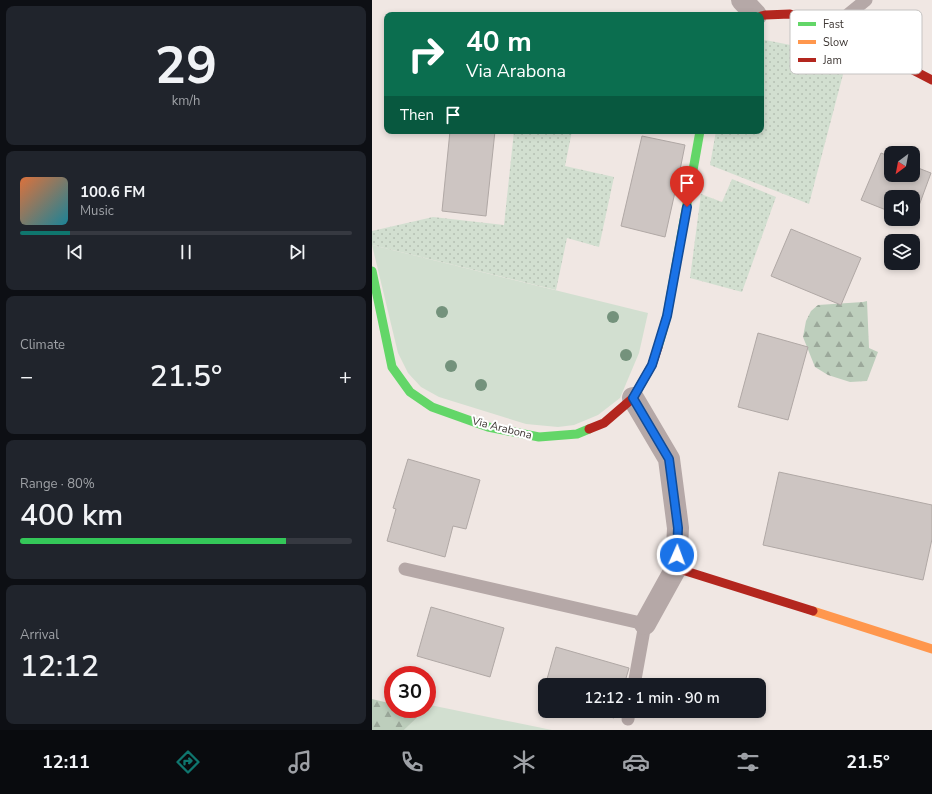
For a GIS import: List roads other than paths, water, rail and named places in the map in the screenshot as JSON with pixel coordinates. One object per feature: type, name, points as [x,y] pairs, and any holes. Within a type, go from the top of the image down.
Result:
[{"type":"main road","points":[[764,16],[790,14]]},
{"type":"main road","points":[[920,74],[932,80]]},
{"type":"main road","name":"Via Arabona","points":[[372,271],[392,367],[410,392],[432,407],[488,427],[539,437],[577,434],[604,423],[633,398],[652,365],[667,316],[699,134]]},
{"type":"main road","points":[[676,568],[932,649]]},
{"type":"street","points":[[742,0],[753,12]]},
{"type":"street","points":[[633,398],[669,459],[678,528],[676,568],[645,624]]},
{"type":"lane","points":[[854,10],[866,0]]},
{"type":"lane","points":[[405,569],[645,624],[635,678]]}]
